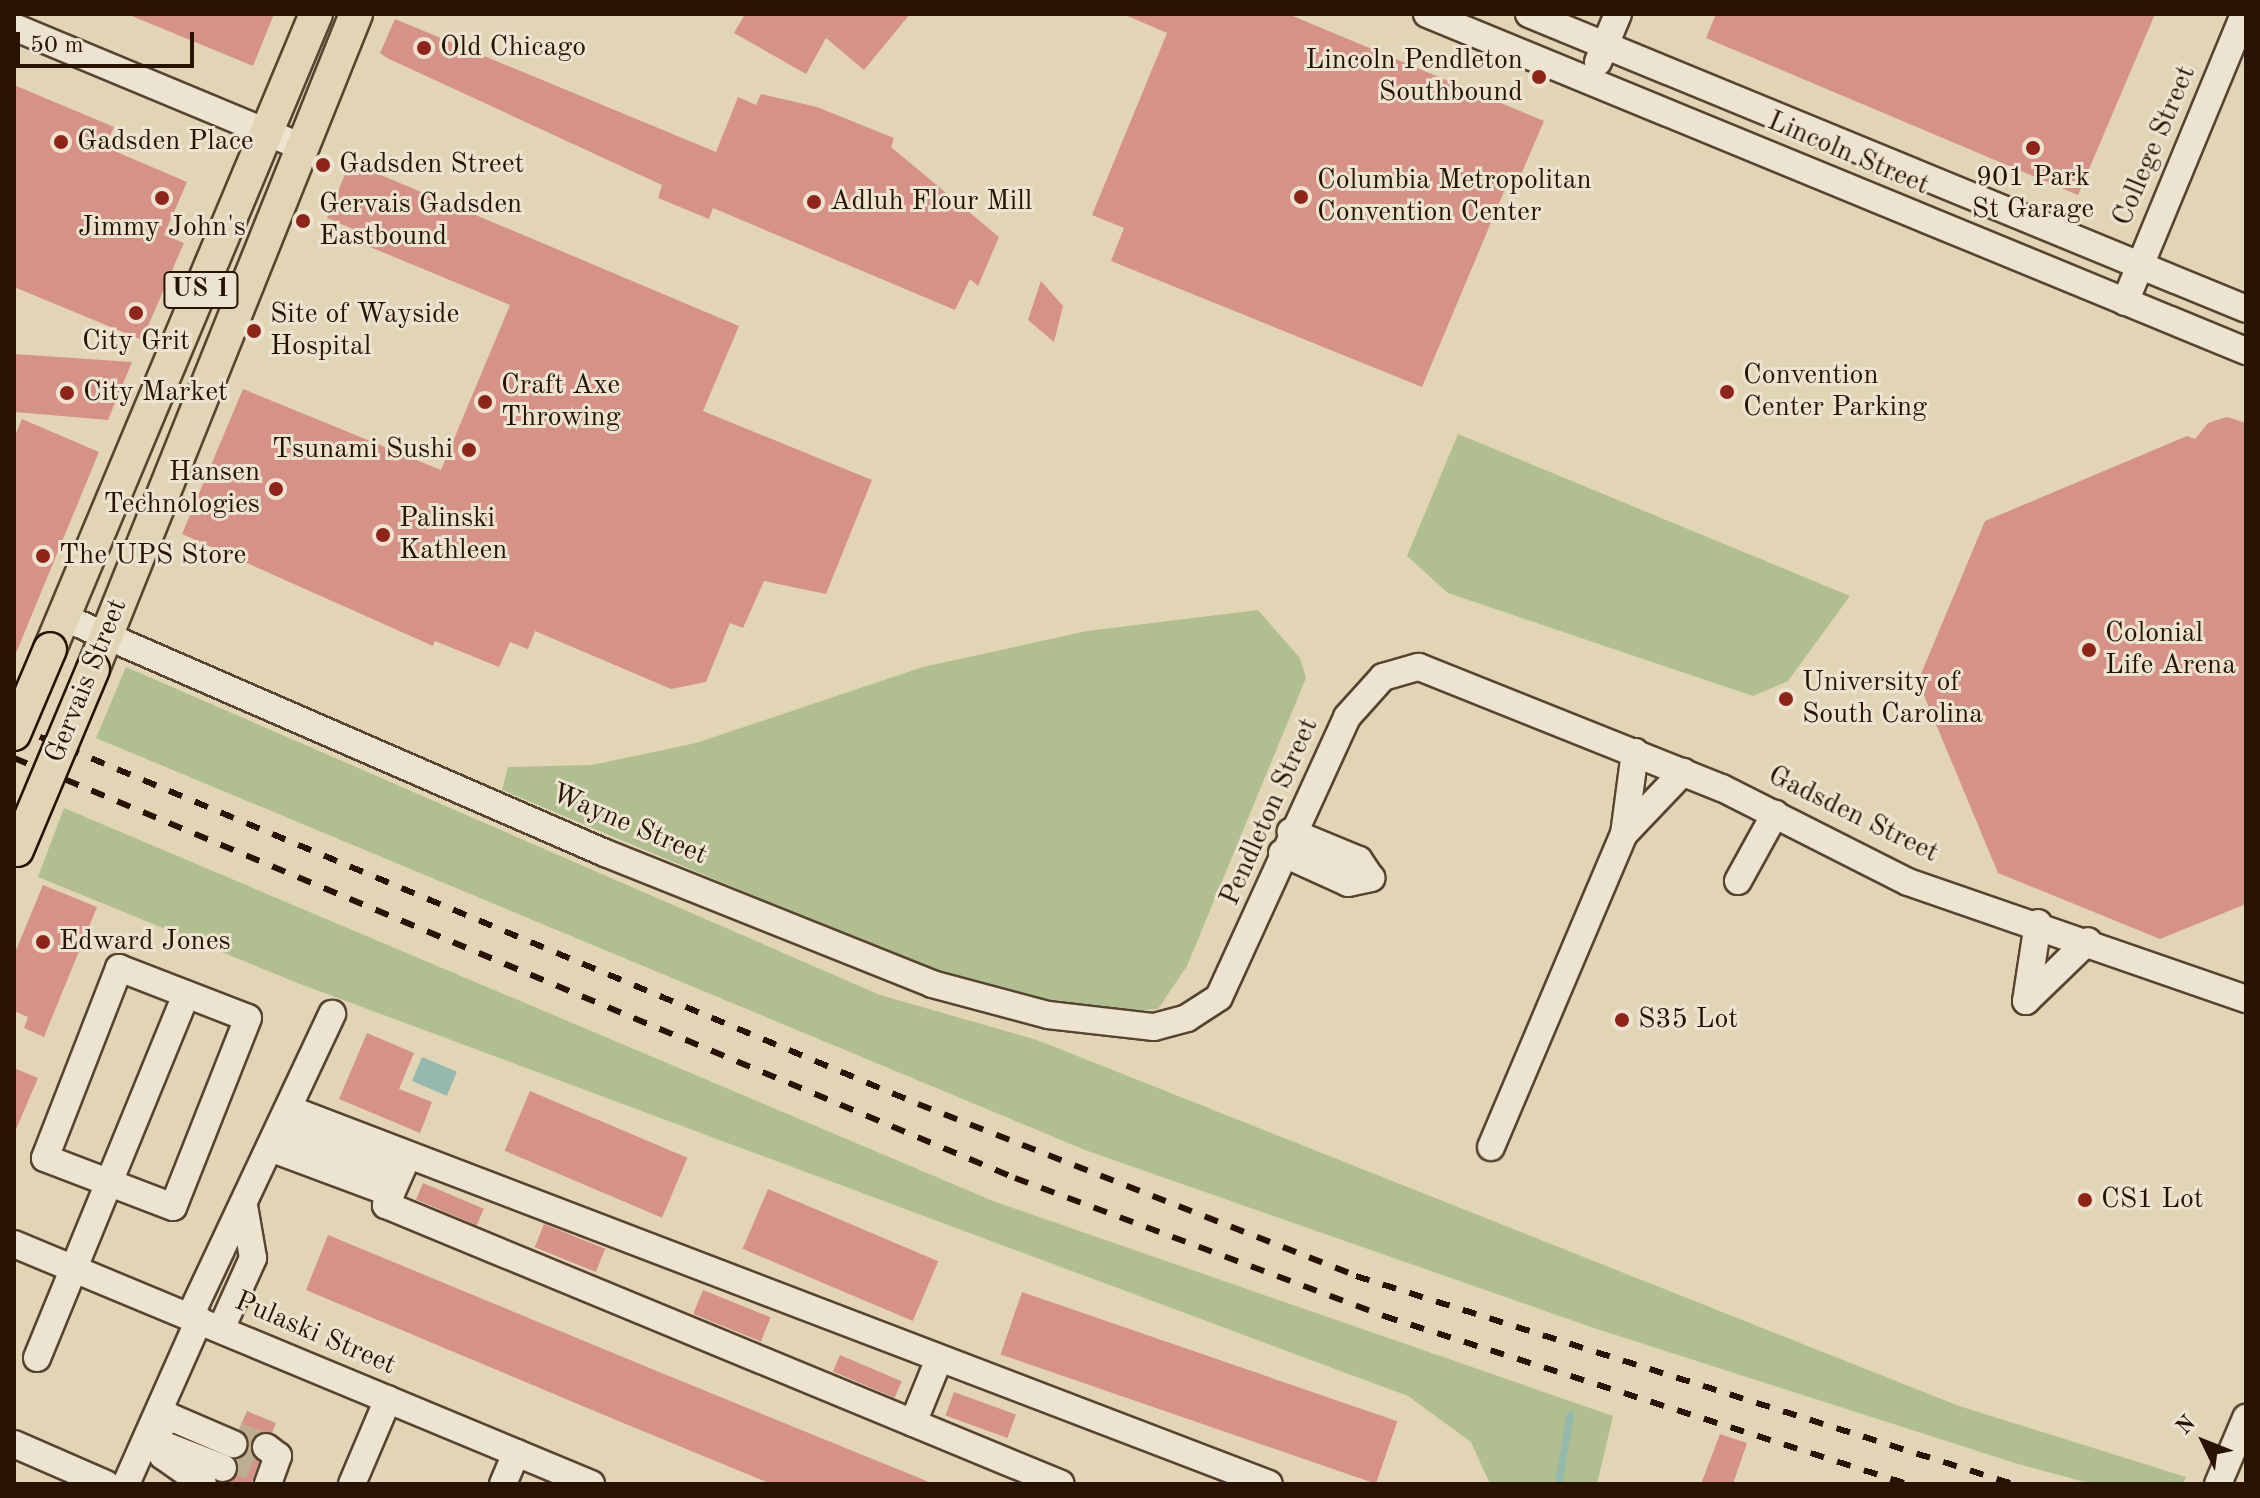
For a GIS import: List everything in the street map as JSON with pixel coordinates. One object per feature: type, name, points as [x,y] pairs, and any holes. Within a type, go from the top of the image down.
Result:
[{"type":"main road","name":"Gervais Street","points":[[14,734],[316,14]]},
{"type":"main road","name":"Gervais Street","points":[[15,853],[93,669],[356,14]]},
{"type":"street","name":"Lincoln Street","points":[[1427,14],[2246,351]]},
{"type":"street","name":"Lincoln Street","points":[[1529,14],[2141,263],[2246,309]]},
{"type":"street","points":[[1590,80],[1618,14]]},
{"type":"street","name":"College Street","points":[[2125,302],[2244,14]]},
{"type":"street","points":[[14,27],[302,147]]},
{"type":"street","name":"Wayne Street","points":[[63,617],[605,853],[932,984],[1048,1015],[1146,1027],[1187,1018]]},
{"type":"street","name":"Gadsden Street","points":[[1439,670],[1683,772],[1775,814],[1908,882],[2038,923],[2246,999]]},
{"type":"street","name":"Pendleton Street","points":[[1187,1018],[1230,984],[1287,842],[1360,696],[1394,672],[1439,670]]},
{"type":"street","points":[[1491,1147],[1624,834],[1635,752]]},
{"type":"street","points":[[1624,834],[1683,772]]},
{"type":"street","points":[[1738,881],[1775,814]]},
{"type":"street","points":[[2038,923],[2026,1001],[2088,941]]},
{"type":"street","points":[[119,968],[248,1018],[173,1207],[108,1182],[45,1158],[119,968]]},
{"type":"street","points":[[37,1358],[186,994]]},
{"type":"street","points":[[126,1484],[159,1428],[203,1322],[244,1206],[332,1014]]},
{"type":"street","points":[[279,1130],[399,1175],[939,1359],[1269,1484]]},
{"type":"street","points":[[279,1130],[399,1175]]},
{"type":"street","points":[[399,1175],[386,1205],[1061,1484]]},
{"type":"street","name":"Pulaski Street","points":[[14,1244],[591,1484]]},
{"type":"street","points":[[913,1423],[939,1359]]},
{"type":"street","points":[[352,1484],[388,1399]]},
{"type":"street","points":[[2218,1484],[2246,1418]]},
{"type":"street","points":[[159,1428],[163,1456],[181,1463],[248,1466]]},
{"type":"street","points":[[159,1428],[248,1466]]},
{"type":"street","points":[[14,1444],[106,1484]]},
{"type":"street","points":[[503,1484],[516,1453]]},
{"type":"green space","points":[[1458,434],[1850,596],[1788,681],[1753,696],[1448,593],[1407,556]]},
{"type":"green space","points":[[1258,610],[1300,658],[1306,678],[1187,966],[1158,1009],[1086,1014],[959,982],[502,790],[508,767],[592,765],[696,743],[923,667],[1087,631]]},
{"type":"green space","points":[[126,667],[880,995],[1037,1040],[1959,1406],[2186,1477],[2183,1484],[2092,1484],[2015,1463],[1594,1328],[1085,1150],[96,738]]},
{"type":"green space","points":[[64,808],[993,1201],[1613,1416],[1597,1484],[1490,1484],[1471,1442],[1408,1396],[295,982],[38,877]]},
{"type":"water","points":[[422,1057],[457,1072],[447,1096],[412,1081]]},
{"type":"building","points":[[127,14],[274,14],[253,66]]},
{"type":"building","points":[[745,14],[910,14],[864,70],[826,38],[806,74],[734,33]]},
{"type":"building","name":"Columbia Metropolitan Convention Center","points":[[1123,14],[1288,14],[1544,121],[1519,179],[1511,175],[1422,387],[1111,261],[1124,228],[1092,215],[1167,33]]},
{"type":"building","name":"901 Park St Garage","points":[[1716,14],[2155,14],[2078,195],[1706,38]]},
{"type":"building","name":"Adluh Flour Mill","points":[[395,19],[716,152],[738,97],[756,105],[761,94],[817,107],[894,138],[891,147],[999,237],[978,286],[970,279],[955,310],[713,208],[709,219],[658,198],[662,185],[387,58],[380,53]]},
{"type":"building","points":[[14,85],[114,127],[105,147],[187,182],[164,235],[184,243],[142,340],[14,287]]},
{"type":"building","points":[[350,162],[739,326],[703,411],[872,480],[826,594],[764,581],[743,628],[730,623],[706,682],[671,689],[535,631],[528,649],[510,642],[499,667],[435,641],[433,646],[182,534],[243,389],[441,470],[510,305],[358,242],[362,233],[327,218]]},
{"type":"building","points":[[1041,281],[1063,306],[1054,342],[1028,320]]},
{"type":"building","name":"City Market","points":[[14,354],[132,362],[108,420],[14,412]]},
{"type":"building","name":"Colonial Life Arena","points":[[2227,417],[2246,423],[2246,904],[2160,939],[1998,873],[1918,681],[1985,521],[2187,436],[2195,439],[2208,423]]},
{"type":"building","points":[[22,419],[99,452],[14,658],[14,438]]},
{"type":"building","points":[[43,885],[97,907],[44,1037],[24,1028],[28,1017],[14,1011],[14,955]]},
{"type":"building","points":[[367,1033],[414,1053],[399,1089],[432,1102],[420,1133],[339,1099]]},
{"type":"building","points":[[14,1068],[38,1078],[14,1134]]},
{"type":"building","points":[[530,1091],[687,1158],[662,1218],[505,1151]]},
{"type":"building","points":[[423,1183],[484,1209],[477,1225],[416,1200]]},
{"type":"building","points":[[768,1189],[938,1261],[913,1321],[743,1249]]},
{"type":"building","points":[[544,1224],[605,1249],[596,1272],[535,1247]]},
{"type":"building","points":[[328,1235],[934,1484],[771,1484],[306,1290]]},
{"type":"building","points":[[703,1290],[771,1317],[761,1341],[693,1314]]},
{"type":"building","points":[[1022,1292],[1397,1421],[1376,1484],[1001,1354]]},
{"type":"building","points":[[840,1355],[902,1381],[895,1398],[833,1372]]},
{"type":"building","points":[[954,1392],[1016,1415],[1007,1438],[945,1415]]},
{"type":"building","points":[[247,1411],[276,1423],[272,1433],[253,1438],[259,1462],[251,1484],[238,1484],[231,1481],[236,1459],[248,1450],[239,1429]]},
{"type":"building","points":[[1720,1434],[1747,1443],[1733,1484],[1701,1484]]},
{"type":"waterway","points":[[1558,1484],[1570,1414]]},
{"type":"tunnel","points":[[237,1435],[266,1447]]},
{"type":"tunnel","points":[[227,1457],[257,1469]]},
{"type":"railway","points":[[14,726],[918,1104],[1356,1276],[2013,1484]]},
{"type":"railway","points":[[14,758],[1015,1178],[1384,1316],[1907,1484]]},
{"type":"place","name":"Old Chicago","points":[[424,48]]},
{"type":"place","name":"Lincoln Pendleton Southbound","points":[[1539,77]]},
{"type":"place","name":"Gadsden Place","points":[[61,142]]},
{"type":"place","name":"901 Park St Garage","points":[[2033,148]]},
{"type":"place","name":"Gadsden Street","points":[[323,165]]},
{"type":"place","name":"Columbia Metropolitan Convention Center","points":[[1301,197]]},
{"type":"place","name":"Jimmy John's","points":[[162,198]]},
{"type":"place","name":"Adluh Flour Mill","points":[[814,202]]},
{"type":"place","name":"Gervais Gadsden Eastbound","points":[[303,221]]},
{"type":"place","name":"City Grit","points":[[136,313]]},
{"type":"place","name":"Site of Wayside Hospital","points":[[254,331]]},
{"type":"place","name":"Convention Center Parking","points":[[1727,392]]},
{"type":"place","name":"City Market","points":[[67,393]]},
{"type":"place","name":"Craft Axe Throwing","points":[[485,402]]},
{"type":"place","name":"Tsunami Sushi","points":[[469,450]]},
{"type":"place","name":"Hansen Technologies","points":[[276,489]]},
{"type":"place","name":"Palinski Kathleen","points":[[383,535]]},
{"type":"place","name":"The UPS Store","points":[[43,556]]},
{"type":"place","name":"Colonial Life Arena","points":[[2089,650]]},
{"type":"place","name":"University of South Carolina","points":[[1786,699]]},
{"type":"place","name":"Edward Jones","points":[[43,942]]},
{"type":"place","name":"S35 Lot","points":[[1622,1020]]},
{"type":"place","name":"CS1 Lot","points":[[2085,1200]]}]
